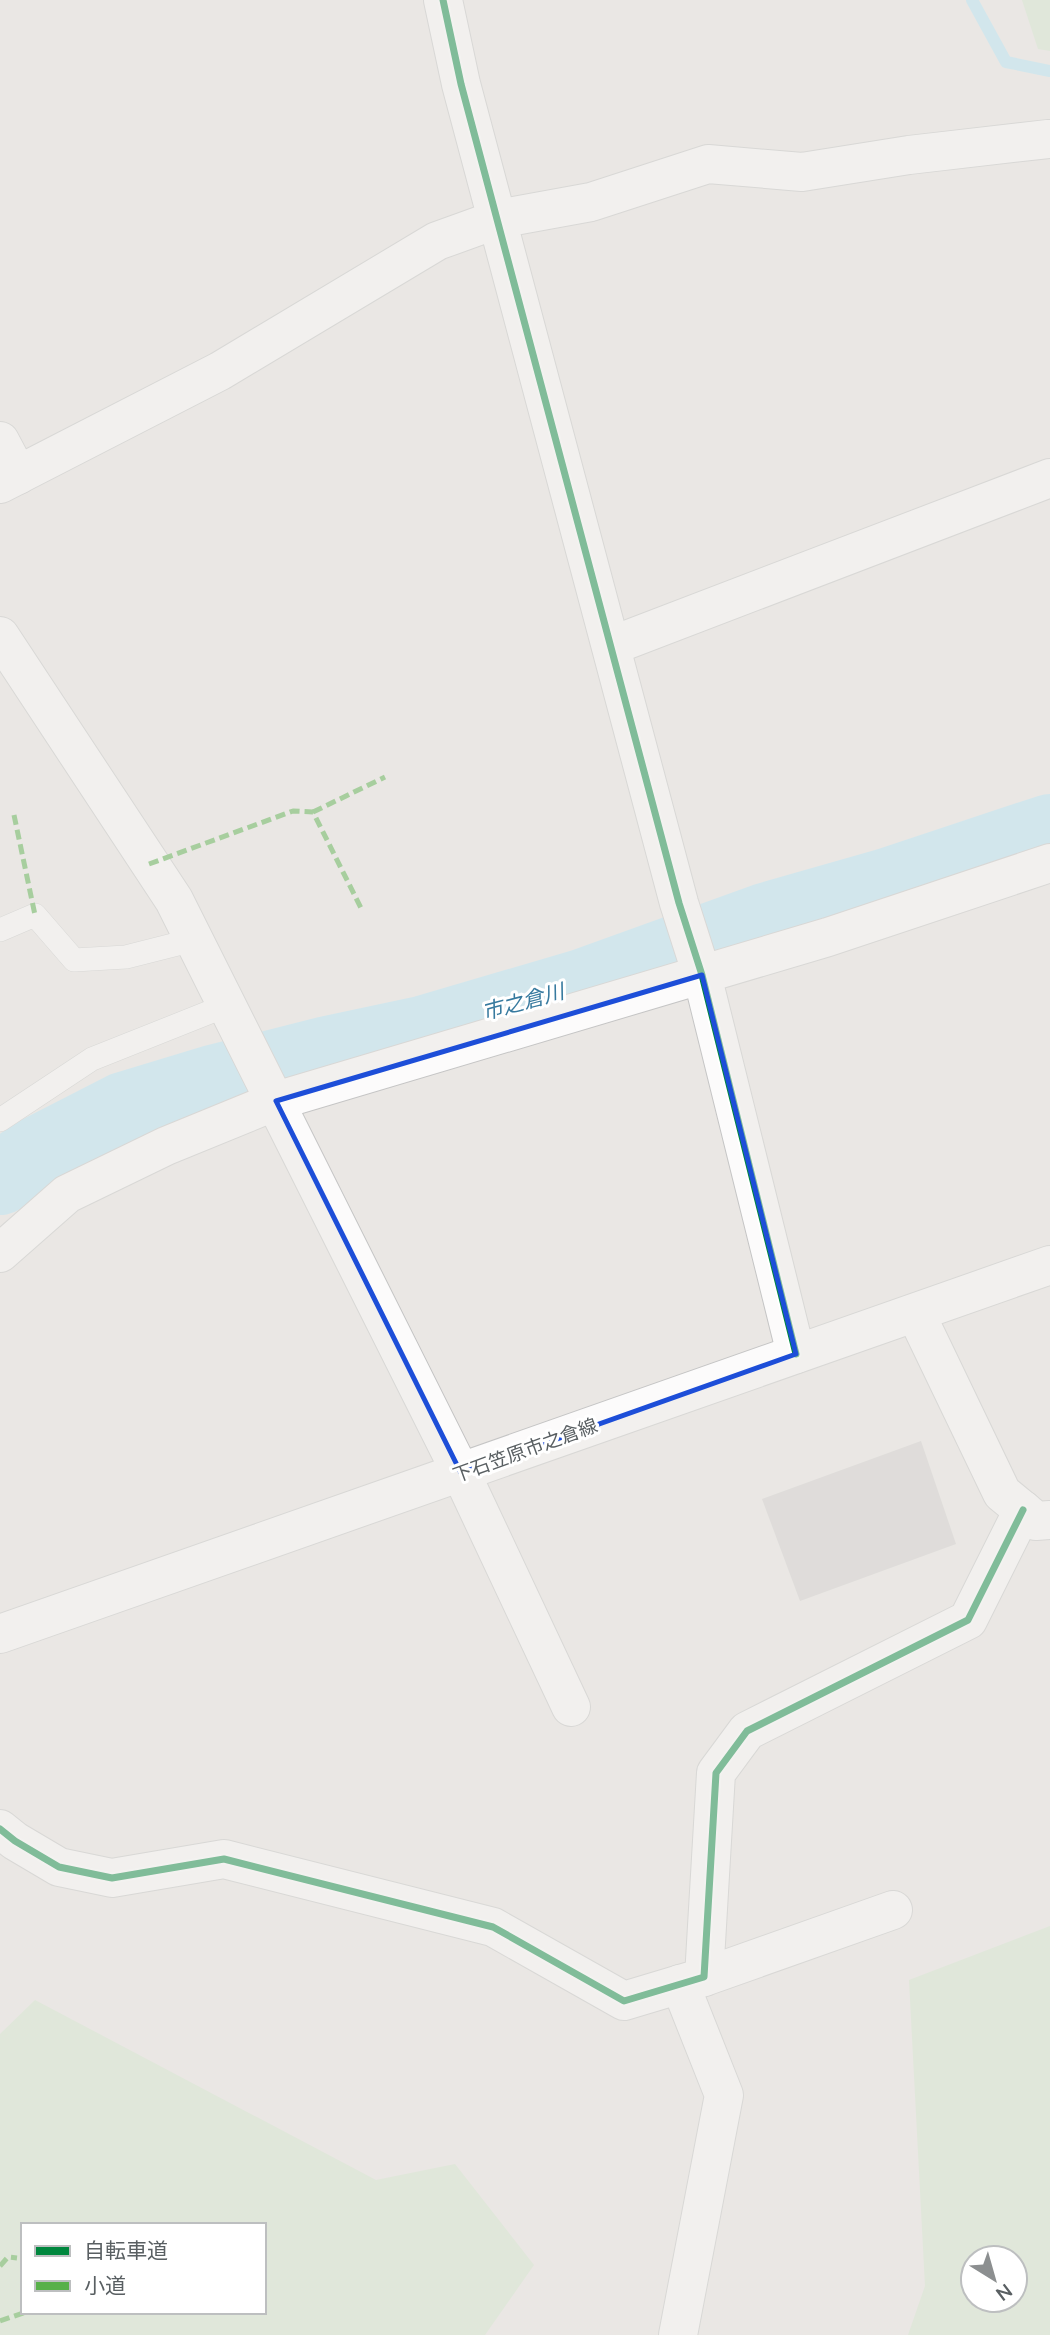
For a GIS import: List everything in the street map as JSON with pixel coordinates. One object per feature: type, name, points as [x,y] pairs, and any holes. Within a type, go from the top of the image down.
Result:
[{"type":"street","points":[[443,0],[461,84],[679,903],[702,975],[796,1354]]},
{"type":"street","points":[[0,441],[9,480],[220,371],[436,241],[498,219],[591,202],[708,164],[802,172],[909,155],[1048,139]]},
{"type":"street","points":[[611,646],[1050,478]]},
{"type":"street","points":[[0,636],[174,900],[461,1473],[571,1707]]},
{"type":"street","points":[[0,1254],[67,1194],[166,1146],[276,1101],[828,937],[1050,863]]},
{"type":"street","name":"下石笠原市之倉線","points":[[0,1634],[1050,1265]]},
{"type":"street","points":[[678,2335],[724,2095],[692,1980],[716,1773],[747,1731],[968,1620],[1036,1515],[1002,1493],[916,1314]]},
{"type":"street","points":[[0,1829],[59,1867],[112,1878],[223,1859],[493,1927],[624,2001],[893,1910]]},
{"type":"lane","points":[[0,930],[35,915],[74,960],[126,957],[193,940]]},
{"type":"lane","points":[[0,1120],[92,1059],[230,1014]]},
{"type":"highlighted area","points":[[702,975],[796,1354],[461,1473],[276,1101]]},
{"type":"green space","points":[[1022,0],[1050,0],[1050,51],[1038,49]]},
{"type":"green space","points":[[1050,1926],[1050,2335],[908,2335],[925,2286],[909,1980]]},
{"type":"green space","points":[[35,2000],[376,2180],[455,2164],[534,2265],[485,2335],[0,2335],[0,2034]]},
{"type":"building","points":[[921,1441],[956,1544],[800,1601],[762,1499]]},
{"type":"waterway","points":[[972,0],[1006,62],[1050,71]]},
{"type":"waterway","name":"市之倉川","points":[[0,1178],[40,1152],[124,1109],[213,1082],[422,1033],[582,986],[765,920],[887,885],[1050,831]]},
{"type":"marked path","points":[[313,812],[385,777]]},
{"type":"marked path","points":[[149,864],[293,811],[313,812],[361,908]]},
{"type":"marked path","points":[[14,815],[35,915]]},
{"type":"marked path","points":[[0,2266],[8,2257],[17,2258]]},
{"type":"marked path","points":[[0,2321],[21,2314]]},
{"type":"cycle path","points":[[443,0],[461,84],[679,903],[702,975],[796,1354]]},
{"type":"cycle path","points":[[0,1829],[59,1867],[112,1878],[224,1859],[493,1927],[624,2001],[704,1977],[716,1773],[747,1731],[968,1620],[1023,1510]]}]
